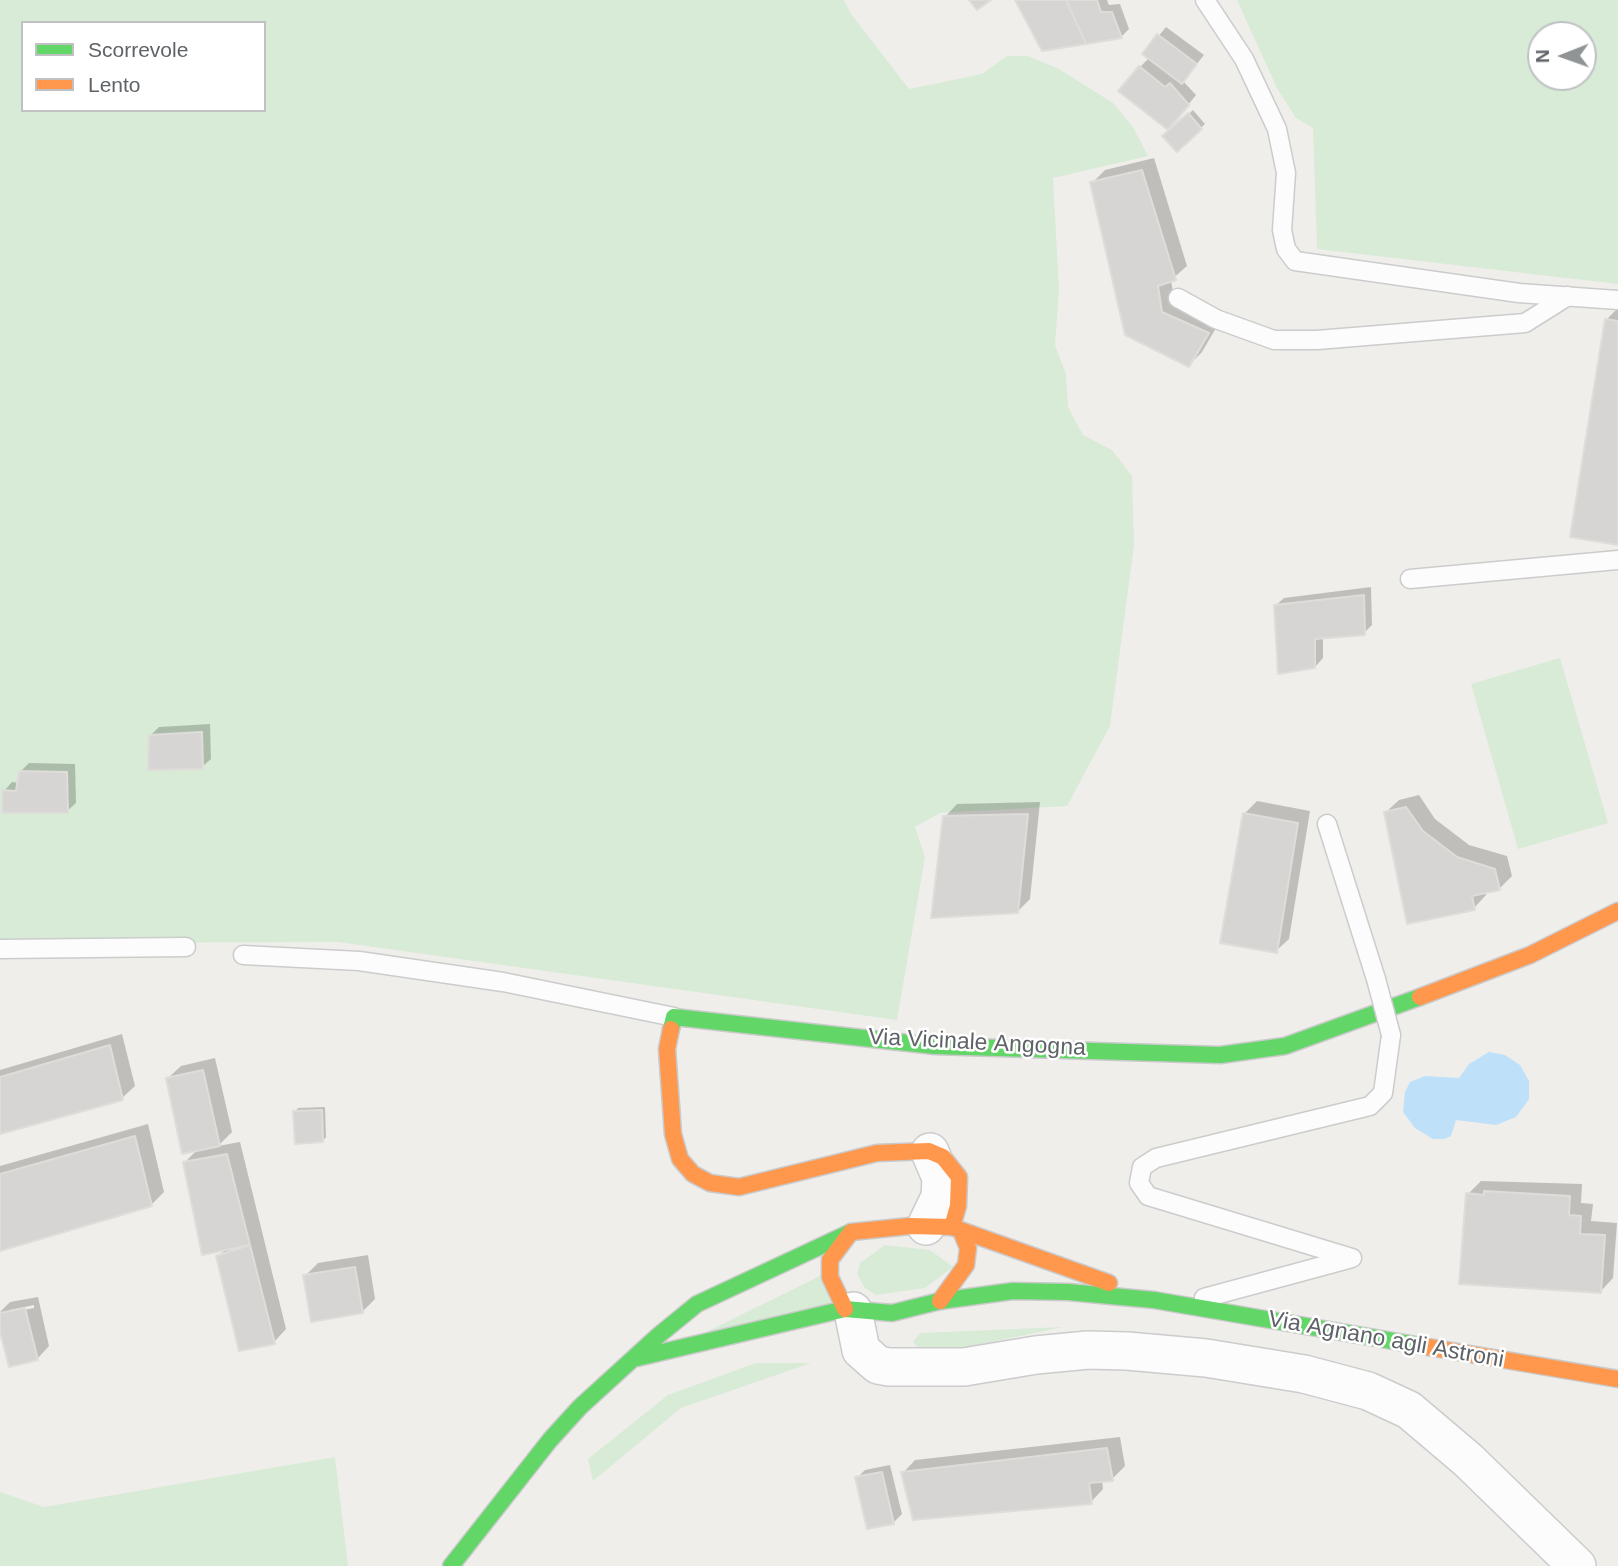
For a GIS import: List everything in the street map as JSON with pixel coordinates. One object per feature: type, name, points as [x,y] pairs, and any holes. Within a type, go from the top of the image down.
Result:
[{"type":"street","name":"Via Vicinale Angogna","points":[[674,1017],[935,1046],[1135,1050],[1220,1055],[1284,1046],[1465,982],[1530,955],[1618,911]]},
{"type":"street","points":[[674,1017],[667,1049],[673,1134],[680,1159],[693,1174],[710,1182],[739,1187],[877,1153],[929,1151],[941,1178],[940,1197],[946,1228],[968,1248],[966,1265],[940,1301]]},
{"type":"street","points":[[451,1566],[550,1440],[580,1407],[696,1304],[851,1232],[946,1228],[1038,1256],[1154,1300]]},
{"type":"street","points":[[851,1232],[830,1260],[830,1278],[849,1310],[861,1350],[878,1365],[889,1367],[880,1330],[892,1313]]},
{"type":"street","points":[[636,1357],[849,1310],[892,1313],[940,1301],[1013,1291],[1068,1292],[1154,1300]]},
{"type":"street","name":"Via Agnano agli Astroni","points":[[1154,1300],[1618,1379]]},
{"type":"street","name":"Via Agnano agli Astroni","points":[[889,1367],[964,1367],[1036,1355],[1088,1350],[1128,1351],[1206,1358],[1293,1372],[1368,1391],[1409,1410],[1468,1460],[1577,1566]]},
{"type":"lane","points":[[1205,0],[1244,59],[1277,129],[1286,173],[1282,230],[1286,249],[1296,261],[1519,293],[1618,300]]},
{"type":"lane","points":[[1178,298],[1216,319],[1274,340],[1317,340],[1525,323],[1567,296]]},
{"type":"lane","points":[[1410,579],[1618,560]]},
{"type":"lane","points":[[1181,1305],[1352,1258],[1148,1196],[1139,1183],[1142,1167],[1156,1158],[1370,1106],[1383,1093],[1390,1064],[1391,1035],[1327,824]]},
{"type":"lane","points":[[0,949],[186,947]]},
{"type":"lane","points":[[243,955],[385,965],[503,982],[674,1017]]},
{"type":"green space","points":[[0,0],[844,0],[851,14],[909,89],[982,74],[1007,56],[1028,56],[1059,69],[1113,103],[1133,127],[1148,156],[1053,178],[1059,290],[1055,345],[1066,374],[1068,407],[1083,435],[1112,450],[1132,476],[1134,545],[1110,726],[1067,806],[940,813],[915,827],[925,857],[897,1020],[338,942],[0,943]]},
{"type":"green space","points":[[1237,0],[1618,0],[1618,284],[1317,249],[1313,128],[1296,118],[1277,88]]},
{"type":"green space","points":[[1560,658],[1608,823],[1518,849],[1471,684]]},
{"type":"green space","points":[[885,1245],[930,1250],[953,1267],[925,1288],[876,1295],[865,1288],[857,1274],[860,1263]]},
{"type":"green space","points":[[826,1273],[831,1303],[680,1345]]},
{"type":"green space","points":[[1063,1327],[939,1353],[922,1353],[913,1342],[920,1333]]},
{"type":"green space","points":[[756,1363],[811,1363],[681,1408],[593,1481],[588,1459],[668,1395]]},
{"type":"green space","points":[[335,1457],[348,1566],[0,1566],[0,1492],[44,1507]]},
{"type":"water","points":[[1489,1052],[1505,1055],[1520,1065],[1529,1081],[1529,1099],[1516,1117],[1496,1125],[1456,1120],[1451,1136],[1444,1139],[1433,1139],[1415,1128],[1403,1112],[1405,1092],[1410,1082],[1425,1076],[1459,1078],[1469,1064]]},
{"type":"building","points":[[969,0],[991,0],[977,10]]},
{"type":"building","points":[[1015,0],[1066,0],[1086,44],[1042,51]]},
{"type":"building","points":[[1066,0],[1097,0],[1101,12],[1112,12],[1122,38],[1086,44]]},
{"type":"building","points":[[1157,34],[1197,64],[1182,84],[1142,54]]},
{"type":"building","points":[[1139,66],[1165,87],[1170,83],[1189,105],[1168,130],[1118,91]]},
{"type":"building","points":[[1188,113],[1202,129],[1177,152],[1162,136]]},
{"type":"building","points":[[1142,170],[1176,280],[1158,286],[1162,312],[1209,333],[1189,367],[1125,335],[1090,182]]},
{"type":"building","points":[[1605,319],[1618,321],[1618,545],[1570,537]]},
{"type":"building","points":[[1364,595],[1365,635],[1315,639],[1315,668],[1278,674],[1274,605]]},
{"type":"building","points":[[202,732],[203,769],[148,770],[149,735]]},
{"type":"building","points":[[19,771],[67,772],[68,813],[2,813],[2,790],[16,791]]},
{"type":"building","points":[[1406,807],[1423,831],[1457,857],[1495,869],[1500,890],[1472,896],[1475,910],[1407,924],[1384,812]]},
{"type":"building","points":[[1243,813],[1298,823],[1277,953],[1220,943]]},
{"type":"building","points":[[1028,814],[1018,913],[931,918],[943,816]]},
{"type":"building","points":[[110,1045],[123,1100],[0,1134],[0,1077]]},
{"type":"building","points":[[203,1070],[220,1146],[182,1154],[166,1078]]},
{"type":"building","points":[[322,1110],[323,1142],[295,1144],[293,1111]]},
{"type":"building","points":[[135,1136],[152,1206],[0,1251],[0,1174]]},
{"type":"building","points":[[227,1154],[250,1245],[202,1255],[183,1162]]},
{"type":"building","points":[[1484,1191],[1570,1196],[1569,1215],[1581,1216],[1580,1234],[1605,1235],[1601,1293],[1459,1284],[1466,1193],[1484,1195]]},
{"type":"building","points":[[250,1245],[275,1344],[239,1351],[216,1256]]},
{"type":"building","points":[[355,1267],[363,1313],[311,1322],[303,1275]]},
{"type":"building","points":[[25,1308],[38,1360],[9,1367],[0,1332],[0,1313]]},
{"type":"building","points":[[1107,1448],[1113,1481],[1089,1483],[1092,1504],[913,1520],[901,1472]]},
{"type":"building","points":[[882,1472],[894,1524],[867,1529],[855,1477]]},
{"type":"traffic: fast","points":[[671,1029],[674,1017],[935,1046],[1220,1055],[1285,1046],[1420,997]]},
{"type":"traffic: fast","points":[[451,1566],[550,1440],[580,1407],[659,1335],[697,1304],[851,1232]]},
{"type":"traffic: fast","points":[[637,1358],[845,1309],[892,1313],[940,1301],[1013,1291],[1068,1292],[1154,1300],[1428,1347]]},
{"type":"traffic: slow","points":[[1420,997],[1530,955],[1618,911]]},
{"type":"traffic: slow","points":[[671,1029],[667,1049],[673,1134],[680,1159],[693,1174],[710,1183],[739,1187],[877,1153],[929,1151],[943,1157],[959,1177],[958,1206],[952,1227]]},
{"type":"traffic: slow","points":[[845,1309],[830,1277],[830,1260],[851,1232],[910,1226],[952,1227],[1109,1283]]},
{"type":"traffic: slow","points":[[940,1301],[966,1265],[968,1248],[961,1231]]},
{"type":"traffic: slow","points":[[1428,1347],[1618,1379]]}]
